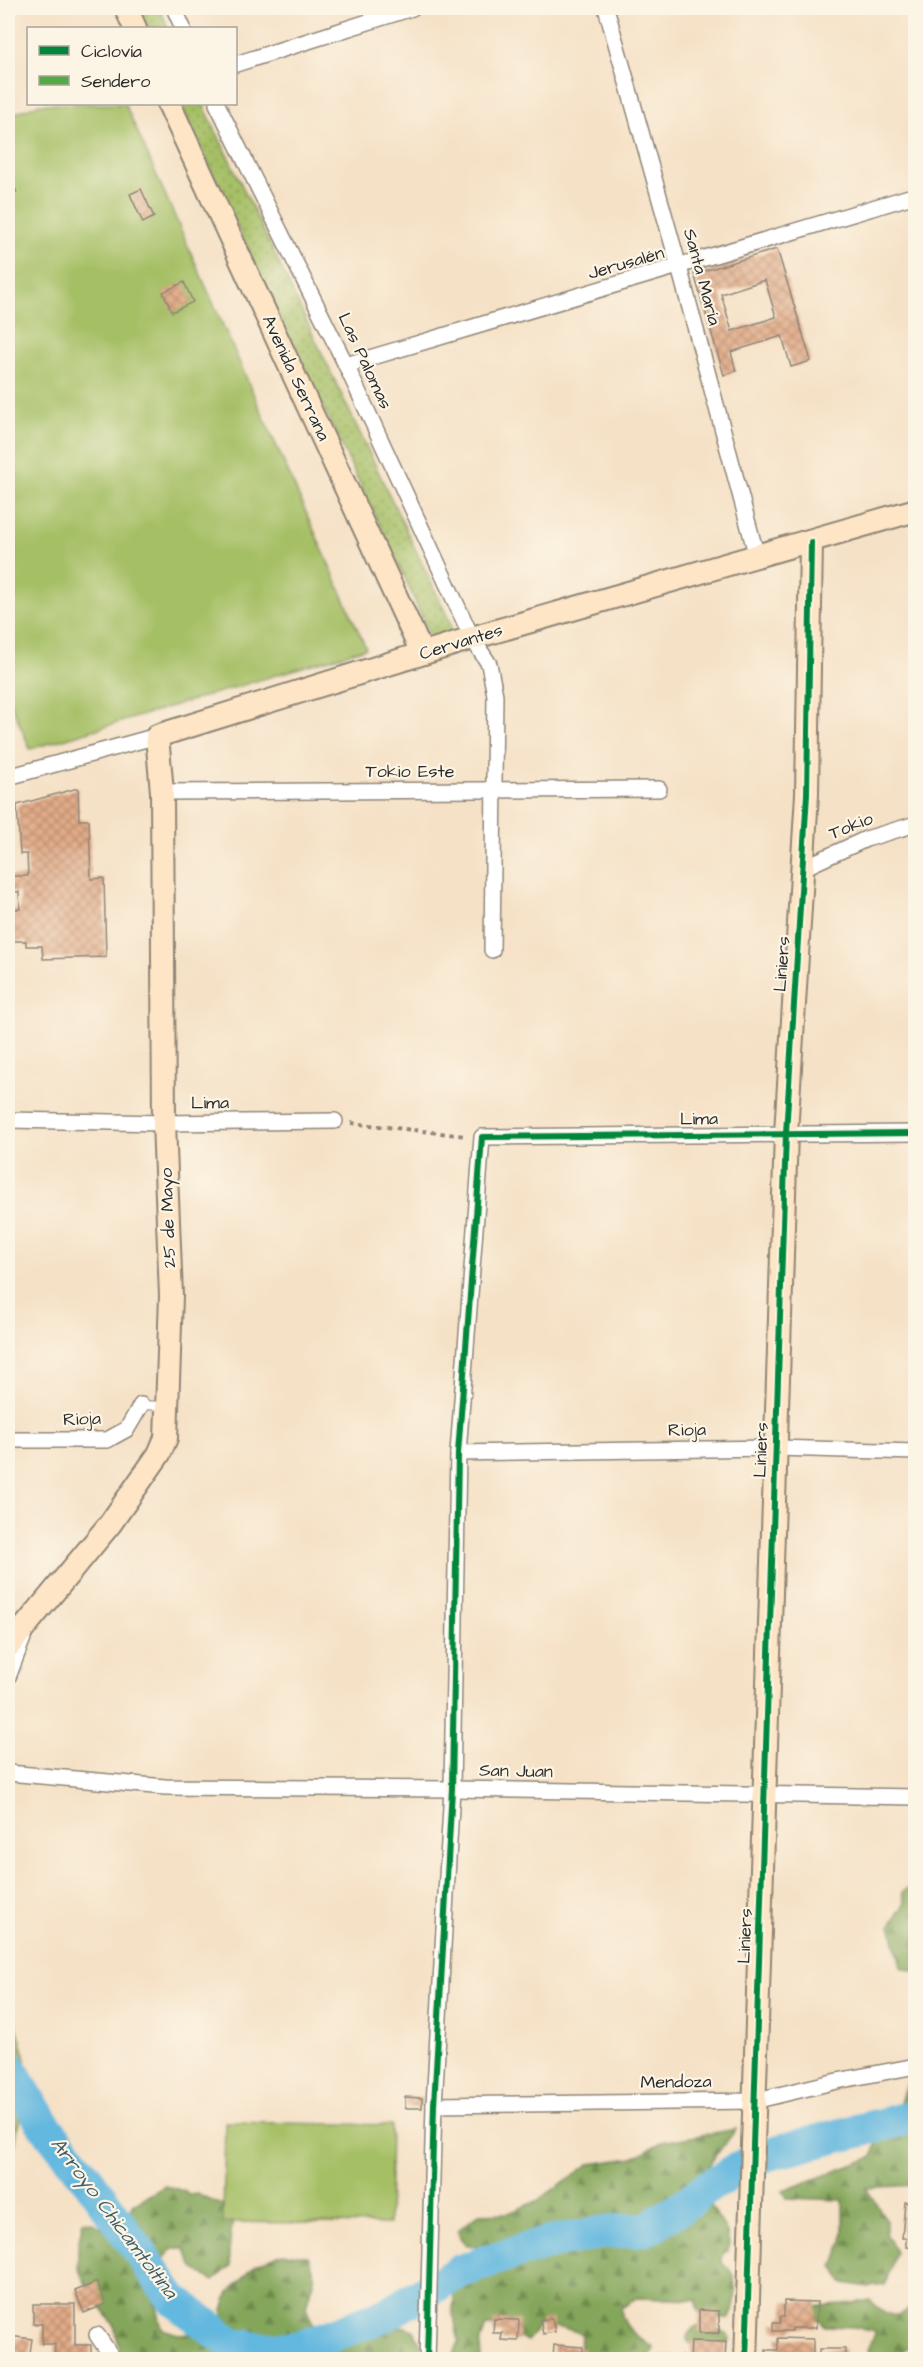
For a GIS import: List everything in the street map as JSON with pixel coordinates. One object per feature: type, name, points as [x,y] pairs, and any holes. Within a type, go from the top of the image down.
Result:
[{"type":"street","points":[[126,8],[135,27]]},
{"type":"street","points":[[174,8],[183,27]]},
{"type":"street","points":[[237,64],[412,8]]},
{"type":"street","name":"Santa María","points":[[606,8],[757,557]]},
{"type":"street","name":"Avenida Serrana","points":[[170,105],[422,653]]},
{"type":"street","name":"Las Palomas","points":[[217,105],[346,365],[472,638],[489,664],[493,680],[492,950]]},
{"type":"street","name":"Jerusalén","points":[[346,365],[915,195]]},
{"type":"street","name":"Cervantes","points":[[8,777],[157,736],[472,638],[811,542],[915,510]]},
{"type":"street","name":"Liniers","points":[[746,2360],[786,1133],[807,794],[811,542]]},
{"type":"street","name":"25 de Mayo","points":[[8,1647],[110,1524],[159,1454],[166,1438],[171,1296],[164,1123],[162,792],[157,736]]},
{"type":"street","name":"Tokio Este","points":[[162,792],[659,789]]},
{"type":"street","name":"Tokio","points":[[803,868],[866,839],[915,824]]},
{"type":"street","name":"Lima","points":[[8,1120],[164,1123],[335,1121]]},
{"type":"street","name":"Lima","points":[[482,1137],[915,1133]]},
{"type":"street","points":[[427,2360],[434,2105],[452,1789],[458,1453],[482,1137]]},
{"type":"street","name":"Rioja","points":[[8,1440],[107,1440],[127,1429],[141,1405]]},
{"type":"street","name":"Rioja","points":[[458,1453],[776,1448],[915,1452]]},
{"type":"street","points":[[8,1677],[29,1621]]},
{"type":"street","name":"San Juan","points":[[8,1773],[165,1787],[452,1789],[915,1797]]},
{"type":"street","name":"Mendoza","points":[[434,2105],[754,2101],[837,2081],[915,2066]]},
{"type":"street","points":[[97,2335],[110,2354],[111,2360]]},
{"type":"lane","points":[[141,1405],[167,1407]]},
{"type":"path","points":[[335,1121],[482,1137]]},
{"type":"green space","points":[[139,8],[160,8],[168,27],[148,27]]},
{"type":"green space","points":[[36,105],[125,105],[366,648],[30,749],[8,696],[8,116]]},
{"type":"green space","points":[[181,105],[203,105],[449,620],[451,629],[445,636],[433,640],[429,634],[405,578],[253,261]]},
{"type":"green space","points":[[911,1886],[916,1886],[915,1972],[901,1967],[891,1925],[905,1902],[902,1892]]},
{"type":"green space","points":[[8,1996],[26,2059],[18,2128],[8,2185]]},
{"type":"green space","points":[[915,2081],[915,2185],[866,2188],[886,2219],[886,2233],[896,2252],[885,2285],[869,2287],[843,2283],[833,2266],[843,2242],[843,2200],[787,2198],[783,2191],[873,2157],[877,2142],[892,2129],[906,2084]]},
{"type":"green space","points":[[225,2122],[391,2125],[389,2224],[223,2222]]},
{"type":"green space","points":[[736,2129],[713,2159],[704,2176],[707,2197],[729,2242],[728,2251],[723,2253],[722,2263],[734,2279],[735,2304],[732,2315],[729,2319],[713,2317],[715,2327],[728,2334],[730,2339],[720,2349],[694,2347],[687,2340],[693,2328],[706,2322],[697,2308],[696,2300],[638,2298],[621,2308],[622,2315],[624,2322],[632,2332],[654,2348],[647,2359],[577,2359],[582,2334],[538,2323],[536,2330],[527,2341],[501,2327],[486,2326],[480,2344],[481,2359],[451,2360],[459,2342],[453,2311],[454,2293],[465,2283],[478,2277],[478,2247],[465,2244],[457,2231],[479,2214],[509,2213],[537,2201],[589,2164],[633,2158],[662,2142]]},
{"type":"green space","points":[[165,2186],[184,2191],[189,2195],[197,2194],[230,2209],[233,2215],[229,2252],[231,2266],[213,2281],[194,2268],[184,2248],[173,2248],[164,2258],[156,2277],[155,2287],[162,2329],[178,2334],[224,2331],[223,2311],[228,2294],[256,2264],[283,2253],[308,2256],[315,2274],[306,2307],[322,2345],[338,2346],[402,2326],[414,2330],[421,2345],[422,2359],[122,2359],[114,2325],[90,2293],[78,2267],[78,2246],[83,2221],[102,2228],[128,2218],[133,2204]]},
{"type":"green space","points":[[870,2300],[892,2315],[903,2313],[915,2303],[915,2352],[914,2348],[906,2349],[894,2358],[872,2359],[867,2350],[875,2332],[854,2327],[825,2326],[811,2316],[811,2308]]},
{"type":"building","points":[[141,189],[154,217],[143,223],[130,194]]},
{"type":"building","points":[[777,249],[811,361],[791,367],[782,336],[731,352],[736,371],[724,375],[694,274]],"holes":[[[765,280],[776,317],[732,331],[721,294]]]},
{"type":"building","points":[[184,282],[193,302],[172,312],[163,292]]},
{"type":"building","points":[[78,788],[79,820],[89,820],[91,879],[104,878],[106,957],[43,959],[42,946],[26,946],[26,941],[12,941],[11,909],[20,909],[19,892],[10,892],[10,876],[28,876],[27,854],[20,854],[17,805]]},
{"type":"building","points":[[405,2097],[422,2098],[422,2108],[405,2108]]},
{"type":"building","points":[[905,2202],[916,2205],[916,2265],[913,2264],[914,2248],[906,2247],[906,2238],[902,2238]]},
{"type":"building","points":[[97,2282],[106,2304],[84,2313],[75,2291]]},
{"type":"building","points":[[784,2301],[817,2302],[816,2328],[773,2331],[773,2323],[780,2323],[780,2317],[784,2317]]},
{"type":"building","points":[[33,2304],[75,2304],[75,2345],[91,2345],[91,2360],[54,2360],[55,2344],[42,2344],[42,2324],[33,2324]]},
{"type":"building","points":[[699,2310],[719,2311],[719,2333],[699,2333]]},
{"type":"building","points":[[552,2318],[555,2332],[543,2334],[540,2320]]},
{"type":"building","points":[[494,2319],[519,2320],[518,2341],[501,2340],[502,2333],[493,2333]]},
{"type":"building","points":[[8,2336],[32,2339],[29,2360],[8,2360]]},
{"type":"building","points":[[778,2338],[813,2339],[813,2360],[765,2360],[766,2350],[778,2350]]},
{"type":"building","points":[[691,2341],[726,2342],[725,2360],[690,2360]]},
{"type":"building","points":[[554,2345],[583,2347],[582,2360],[553,2360]]},
{"type":"building","points":[[819,2349],[845,2349],[845,2360],[819,2360]]},
{"type":"building","points":[[660,2356],[682,2356],[682,2360],[660,2360]]},
{"type":"waterway","name":"Arroyo Chicamtoltina","points":[[8,2065],[42,2122],[89,2181],[173,2299],[233,2345],[263,2349],[299,2348],[385,2315],[461,2271],[500,2257],[556,2241],[605,2232],[647,2229],[709,2186],[768,2154],[916,2116]]},
{"type":"marked path","points":[[8,193],[21,189]]},
{"type":"cycle path","points":[[746,2360],[786,1133],[807,794],[811,542]]},
{"type":"cycle path","points":[[427,2360],[434,2105],[452,1789],[458,1453],[482,1137],[916,1133]]}]
